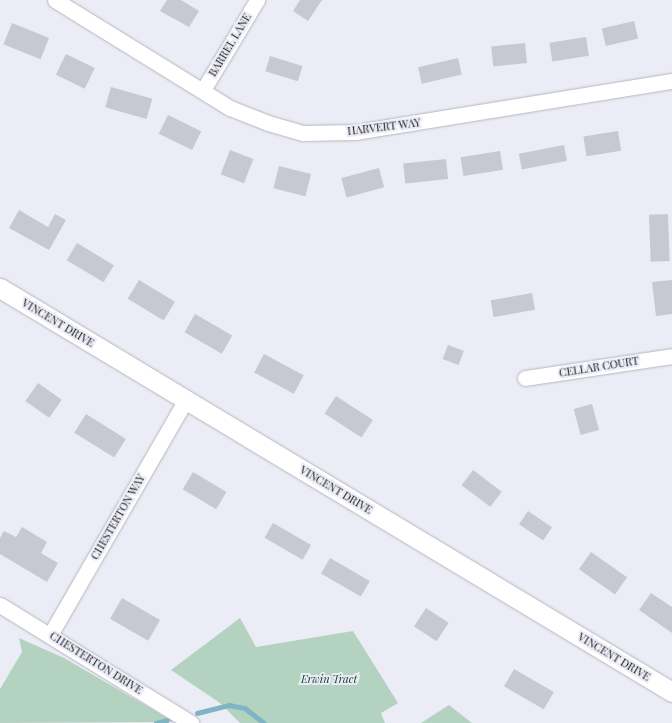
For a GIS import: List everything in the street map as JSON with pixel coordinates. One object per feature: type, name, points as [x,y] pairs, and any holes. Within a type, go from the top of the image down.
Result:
[{"type":"street","name":"HARVERT WAY","points":[[55,0],[230,108],[268,123],[303,133],[356,132],[672,81]]},
{"type":"street","name":"BARREL LANE","points":[[203,90],[257,0]]},
{"type":"street","name":"VINCENT DRIVE","points":[[0,288],[672,692]]},
{"type":"street","name":"CELLAR COURT","points":[[525,378],[672,356]]},
{"type":"street","name":"CHESTERTON WAY","points":[[50,635],[186,399]]},
{"type":"street","name":"CHESTERTON DRIVE","points":[[0,605],[191,723]]},
{"type":"green space","name":"Erwin Tract","points":[[240,618],[256,647],[353,631],[398,703],[381,713],[385,723],[240,723],[220,703],[171,670]]},
{"type":"green space","points":[[19,638],[64,658],[174,722],[0,723],[0,689],[22,652]]},
{"type":"green space","points":[[449,705],[472,723],[421,723]]},
{"type":"building","points":[[167,0],[181,0],[199,11],[189,27],[160,11]]},
{"type":"building","points":[[300,0],[322,0],[308,21],[293,11]]},
{"type":"building","points":[[634,21],[638,39],[606,46],[602,28]]},
{"type":"building","points":[[12,23],[49,38],[40,59],[3,44]]},
{"type":"building","points":[[586,37],[589,56],[552,62],[549,43]]},
{"type":"building","points":[[525,43],[527,63],[493,66],[491,47]]},
{"type":"building","points":[[66,54],[95,68],[85,89],[56,75]]},
{"type":"building","points":[[270,56],[303,66],[298,81],[265,71]]},
{"type":"building","points":[[458,58],[462,75],[422,84],[418,67]]},
{"type":"building","points":[[111,87],[152,99],[147,119],[105,107]]},
{"type":"building","points":[[168,115],[201,131],[192,150],[159,134]]},
{"type":"building","points":[[618,131],[621,151],[587,156],[583,136]]},
{"type":"building","points":[[564,145],[567,161],[522,169],[519,154]]},
{"type":"building","points":[[230,150],[253,159],[244,183],[221,174]]},
{"type":"building","points":[[500,151],[503,170],[463,176],[460,157]]},
{"type":"building","points":[[446,159],[448,179],[405,183],[403,163]]},
{"type":"building","points":[[279,166],[311,174],[305,196],[273,188]]},
{"type":"building","points":[[379,168],[384,187],[347,197],[341,178]]},
{"type":"building","points":[[19,210],[48,227],[55,214],[66,220],[49,250],[9,228]]},
{"type":"building","points":[[668,214],[670,261],[651,262],[649,215]]},
{"type":"building","points":[[77,243],[114,265],[104,282],[67,260]]},
{"type":"building","points":[[139,280],[175,302],[164,320],[128,299]]},
{"type":"building","points":[[672,280],[672,314],[656,316],[652,282]]},
{"type":"building","points":[[532,293],[535,310],[494,317],[491,300]]},
{"type":"building","points":[[195,314],[232,336],[222,354],[184,332]]},
{"type":"building","points":[[448,345],[464,351],[458,365],[443,359]]},
{"type":"building","points":[[264,354],[304,375],[294,394],[254,373]]},
{"type":"building","points":[[38,383],[62,400],[49,418],[25,401]]},
{"type":"building","points":[[336,396],[373,420],[361,438],[325,414]]},
{"type":"building","points":[[592,404],[599,430],[581,435],[574,409]]},
{"type":"building","points":[[86,414],[126,439],[114,458],[74,433]]},
{"type":"building","points":[[473,470],[502,492],[490,507],[462,485]]},
{"type":"building","points":[[193,472],[226,492],[216,509],[183,489]]},
{"type":"building","points":[[528,511],[552,527],[543,540],[519,524]]},
{"type":"building","points":[[273,523],[311,545],[303,560],[264,538]]},
{"type":"building","points":[[22,527],[47,542],[41,553],[58,563],[47,582],[0,554],[0,538],[4,531],[16,537]]},
{"type":"building","points":[[591,552],[627,577],[615,594],[579,569]]},
{"type":"building","points":[[330,558],[370,581],[361,597],[321,574]]},
{"type":"building","points":[[651,593],[672,607],[672,633],[639,610]]},
{"type":"building","points":[[122,598],[160,620],[148,641],[110,619]]},
{"type":"building","points":[[426,608],[449,623],[437,641],[414,626]]},
{"type":"building","points":[[514,669],[554,692],[544,709],[504,686]]},
{"type":"waterway","points":[[197,713],[229,705],[245,708],[264,723]]},
{"type":"waterway","points":[[156,723],[167,720]]}]
